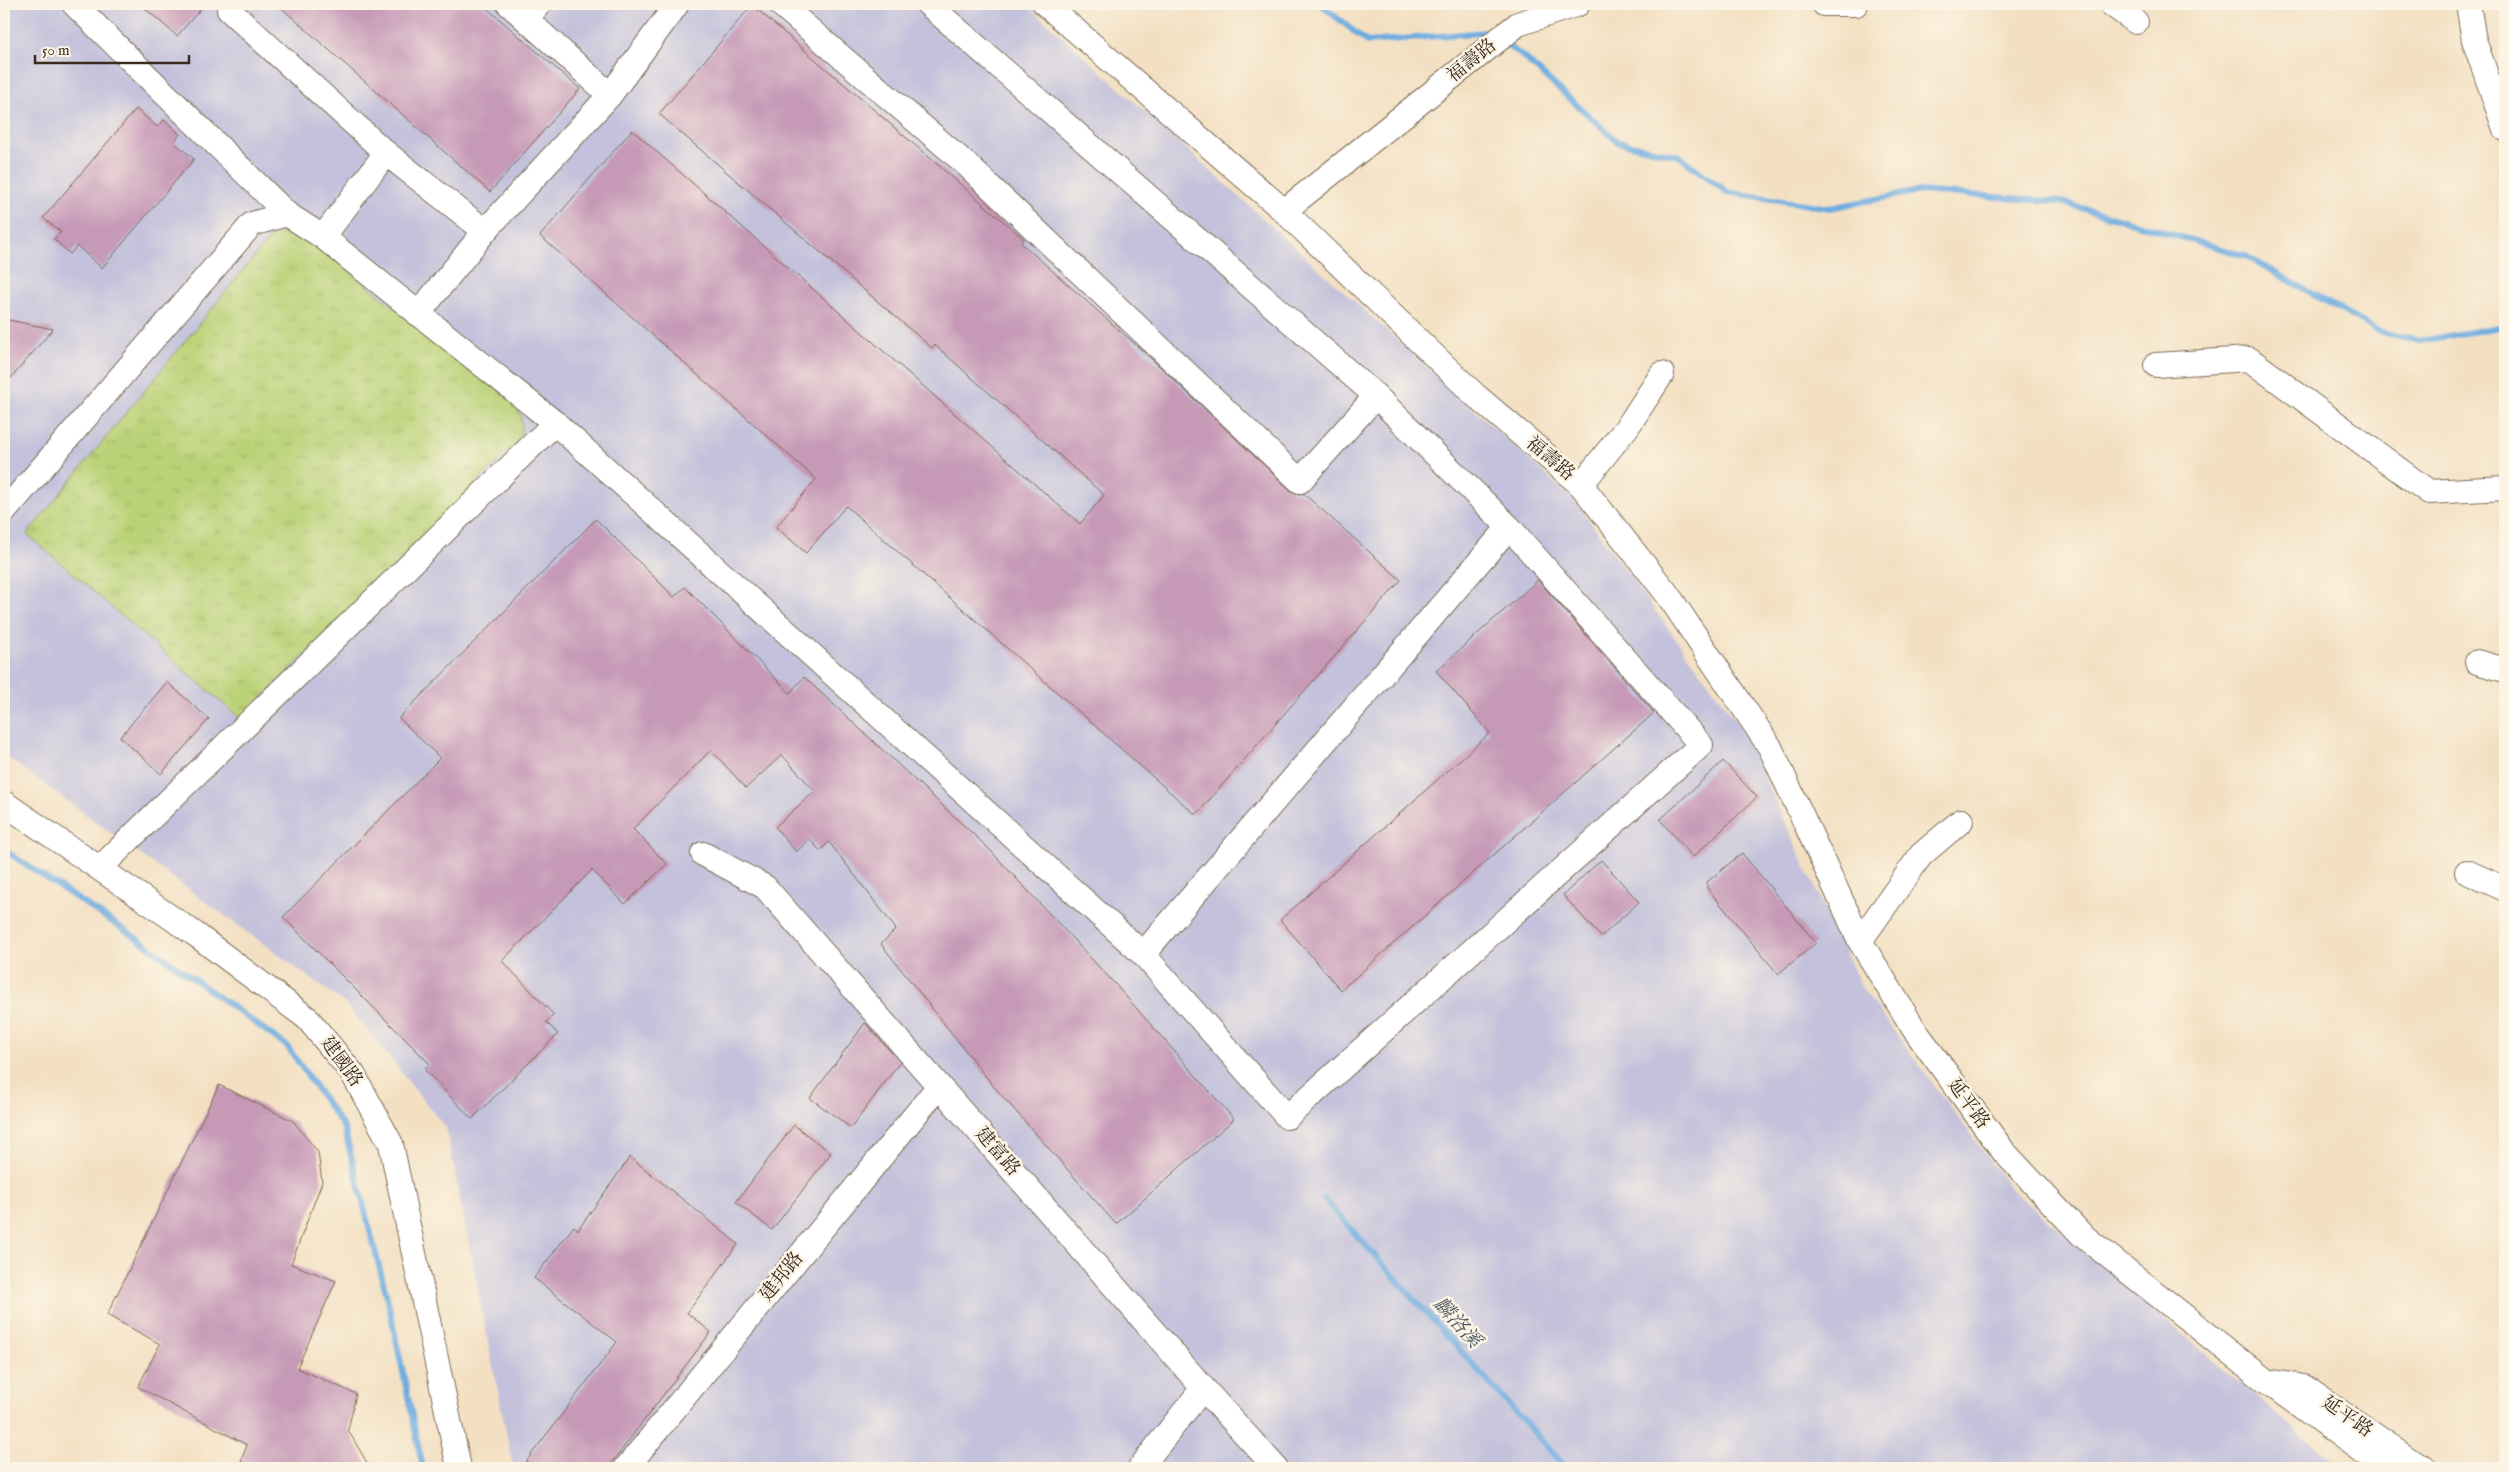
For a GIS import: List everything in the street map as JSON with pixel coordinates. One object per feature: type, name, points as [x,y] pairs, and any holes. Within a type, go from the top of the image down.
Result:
[{"type":"street","points":[[74,4],[287,214],[323,237],[555,422],[1142,954],[1287,1116],[1701,745],[1509,527],[1376,396],[928,4]]},
{"type":"street","points":[[418,314],[485,231],[610,95],[677,4]]},
{"type":"street","points":[[780,4],[966,164],[1300,481],[1376,396]]},
{"type":"street","name":"福壽路","points":[[1045,4],[1284,211],[1475,395],[1581,484],[1668,595],[1770,747]]},
{"type":"street","name":"福壽路","points":[[1284,211],[1518,24],[1578,4]]},
{"type":"street","points":[[1824,4],[1856,4]]},
{"type":"street","points":[[2111,4],[2136,22]]},
{"type":"street","points":[[2468,4],[2474,40],[2505,129]]},
{"type":"street","points":[[525,9],[610,95]]},
{"type":"street","points":[[230,10],[386,152],[485,231]]},
{"type":"street","points":[[323,237],[386,152]]},
{"type":"street","points":[[4,512],[252,224],[287,214]]},
{"type":"street","points":[[2156,365],[2249,359],[2429,492],[2505,488]]},
{"type":"street","points":[[1581,484],[1628,426],[1662,374]]},
{"type":"street","points":[[100,868],[555,422]]},
{"type":"street","points":[[1142,954],[1509,527]]},
{"type":"street","points":[[2477,662],[2505,670]]},
{"type":"street","name":"延平路","points":[[1770,747],[1860,941],[1914,1029],[2004,1152],[2082,1235],[2266,1381],[2385,1468]]},
{"type":"street","name":"建國路","points":[[4,803],[100,868],[307,1018],[353,1074],[391,1144],[459,1468]]},
{"type":"street","points":[[1860,941],[1921,855],[1961,821]]},
{"type":"street","name":"建富路","points":[[703,854],[765,887],[1203,1388],[1276,1468]]},
{"type":"street","points":[[2467,872],[2505,889]]},
{"type":"street","name":"建邦路","points":[[626,1468],[939,1086]]},
{"type":"street","name":"延平路","points":[[2266,1381],[2304,1388],[2422,1468]]},
{"type":"street","points":[[1140,1468],[1203,1388]]},
{"type":"shaded area","points":[[4,4],[1026,4],[1575,501],[1740,726],[1862,988],[2011,1189],[2300,1434],[2345,1468],[513,1468],[446,1128],[346,1004],[4,755]]},
{"type":"green space","points":[[301,233],[513,401],[519,411],[522,426],[518,442],[241,719],[27,534],[272,235]]},
{"type":"building","points":[[140,4],[205,4],[177,36]]},
{"type":"building","points":[[277,4],[482,4],[580,89],[490,192]]},
{"type":"building","points":[[752,5],[1024,239],[1021,243],[1154,361],[1291,491],[1296,494],[1304,494],[1401,580],[1196,815],[846,506],[806,553],[776,527],[816,479],[540,236],[632,130],[1080,524],[1104,495],[935,345],[932,348],[659,114]]},
{"type":"building","points":[[136,109],[157,127],[164,120],[180,134],[174,142],[194,159],[102,268],[77,246],[70,254],[54,239],[61,232],[43,218]]},
{"type":"building","points":[[4,319],[53,329],[4,386]]},
{"type":"building","points":[[596,519],[674,597],[685,587],[790,693],[804,677],[986,846],[1115,984],[1234,1119],[1116,1224],[995,1088],[881,944],[896,929],[829,842],[820,851],[810,839],[796,852],[775,827],[815,791],[782,755],[746,788],[711,750],[633,829],[667,864],[625,904],[592,870],[502,961],[554,1015],[546,1022],[558,1034],[472,1119],[424,1069],[430,1064],[283,917],[440,758],[399,718]]},
{"type":"building","points":[[1538,580],[1654,713],[1341,990],[1280,920],[1490,733],[1436,671]]},
{"type":"building","points":[[167,682],[209,719],[161,774],[120,737]]},
{"type":"building","points":[[1723,761],[1757,797],[1693,857],[1660,820]]},
{"type":"building","points":[[1742,853],[1816,943],[1778,974],[1707,888],[1707,882]]},
{"type":"building","points":[[1601,860],[1639,902],[1601,937],[1563,895]]},
{"type":"building","points":[[865,1023],[900,1062],[851,1128],[810,1098]]},
{"type":"building","points":[[219,1085],[293,1121],[318,1152],[322,1182],[291,1264],[336,1281],[297,1368],[356,1394],[348,1430],[370,1468],[254,1468],[241,1461],[247,1445],[138,1387],[160,1344],[107,1315]]},
{"type":"building","points":[[794,1125],[831,1153],[772,1230],[736,1202]]},
{"type":"building","points":[[630,1157],[738,1244],[687,1313],[711,1332],[608,1468],[521,1468],[617,1342],[534,1278],[574,1226],[578,1230]]},
{"type":"waterway","points":[[1320,4],[1367,42],[1486,32],[1493,37]]},
{"type":"waterway","points":[[1501,42],[1520,54],[1618,142],[1679,156],[1727,192],[1830,208],[1919,191],[2061,202],[2246,256],[2378,331],[2420,341],[2505,326]]},
{"type":"waterway","points":[[4,850],[141,941],[287,1046],[344,1128],[388,1301],[423,1468]]},
{"type":"waterway","name":"麟洛溪","points":[[1324,1199],[1566,1468]]}]
